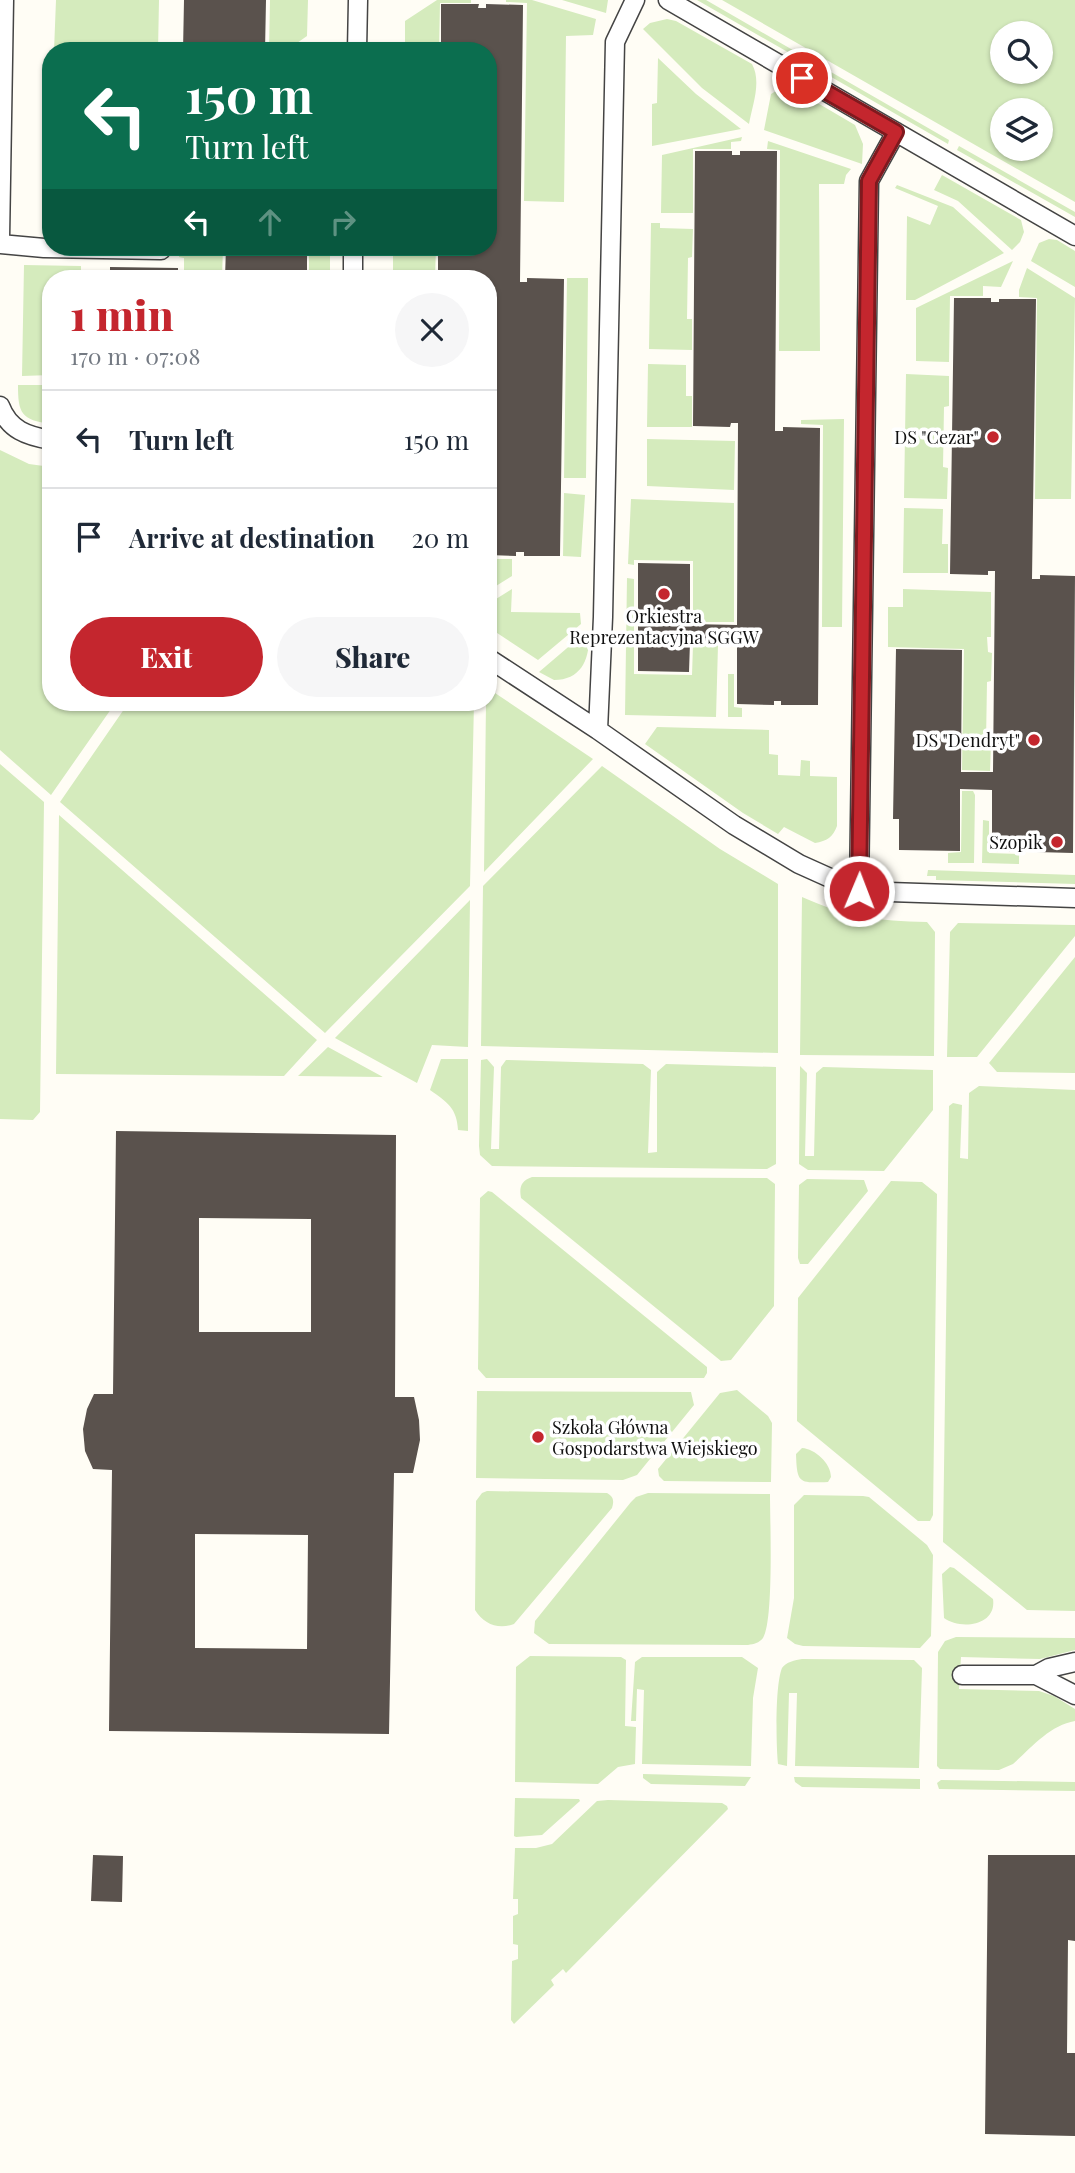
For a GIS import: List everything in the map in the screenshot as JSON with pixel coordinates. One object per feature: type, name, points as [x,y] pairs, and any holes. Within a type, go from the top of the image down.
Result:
[{"type":"lane","points":[[0,238],[4,0]]},
{"type":"lane","points":[[357,42],[358,0]]},
{"type":"lane","points":[[598,730],[604,589],[615,42],[635,0]]},
{"type":"lane","points":[[668,0],[1075,236]]},
{"type":"lane","points":[[859,891],[869,181],[896,132]]},
{"type":"lane","points":[[0,244],[42,248]]},
{"type":"lane","points":[[0,406],[15,428],[42,438]]},
{"type":"lane","points":[[497,664],[598,730],[734,825],[799,864],[859,891],[1075,898]]},
{"type":"lane","points":[[962,1675],[1035,1675],[1049,1668],[1075,1662]]},
{"type":"lane","points":[[1035,1675],[1075,1695]]},
{"type":"green space","points":[[56,0],[159,0],[158,42],[54,42]]},
{"type":"green space","points":[[270,0],[308,0],[307,36],[298,42],[269,42]]},
{"type":"green space","points":[[437,0],[471,0],[471,3],[440,3],[439,42],[405,42],[405,21]]},
{"type":"green space","points":[[506,0],[532,0],[596,19],[593,35],[566,36],[564,202],[524,201],[527,3]]},
{"type":"green space","points":[[562,0],[608,0],[606,13]]},
{"type":"green space","points":[[697,0],[706,0],[949,140],[948,144]]},
{"type":"green space","points":[[722,0],[1075,0],[1075,202],[1003,161],[1053,161],[1053,98],[990,98],[990,153]]},
{"type":"green space","points":[[667,19],[676,21],[752,64],[756,86],[749,124],[702,88],[643,29],[650,23]]},
{"type":"green space","points":[[658,58],[696,94],[741,129],[652,146],[652,104],[657,103]]},
{"type":"green space","points":[[781,88],[792,88],[855,125],[863,144],[862,164],[764,130],[771,94]]},
{"type":"green space","points":[[742,137],[741,141],[731,142],[731,149],[693,149],[693,213],[661,213],[662,155]]},
{"type":"green space","points":[[768,141],[851,169],[844,184],[819,184],[820,351],[779,351],[780,150],[767,149]]},
{"type":"green space","points":[[959,146],[1075,212],[1075,217],[957,150]]},
{"type":"green space","points":[[942,175],[1021,220],[1024,232],[1020,242],[1012,250],[958,201],[934,190]]},
{"type":"green space","points":[[897,185],[953,207],[1004,253],[915,300],[906,300],[907,216],[930,225],[938,206],[895,188]]},
{"type":"green space","points":[[651,223],[660,223],[660,228],[693,229],[692,257],[688,258],[687,319],[692,319],[692,350],[649,349]]},
{"type":"green space","points":[[1049,239],[1057,240],[1075,251],[1075,287],[1031,261],[1039,243]]},
{"type":"green space","points":[[223,256],[222,270],[184,270],[184,258],[179,257]]},
{"type":"green space","points":[[309,256],[330,256],[330,270],[309,270]]},
{"type":"green space","points":[[393,256],[436,256],[435,270],[393,270]]},
{"type":"green space","points":[[1013,261],[1001,287],[983,286],[983,296],[950,296],[949,362],[916,361],[916,308]]},
{"type":"green space","points":[[24,265],[81,266],[81,270],[42,270],[42,375],[22,376]]},
{"type":"green space","points":[[1027,268],[1075,298],[1071,499],[1035,499],[1037,298],[1019,297]]},
{"type":"green space","points":[[567,278],[588,278],[586,478],[564,478]]},
{"type":"green space","points":[[648,364],[686,365],[686,396],[692,396],[692,427],[647,427]]},
{"type":"green space","points":[[906,374],[949,376],[949,406],[944,407],[943,467],[948,468],[947,499],[904,498]]},
{"type":"green space","points":[[18,385],[42,385],[42,422],[23,414]]},
{"type":"green space","points":[[844,419],[842,627],[822,627],[823,425],[801,424],[801,420]]},
{"type":"green space","points":[[647,439],[735,441],[734,490],[647,486]]},
{"type":"green space","points":[[0,450],[29,464],[42,466],[42,711],[110,711],[51,795],[0,750]]},
{"type":"green space","points":[[564,493],[585,495],[581,557],[563,556]]},
{"type":"green space","points":[[631,499],[734,503],[734,622],[693,622],[693,561],[634,560],[634,565],[628,564]]},
{"type":"green space","points":[[904,508],[943,509],[942,544],[948,544],[948,573],[903,573]]},
{"type":"green space","points":[[497,559],[512,559],[512,576],[497,585]]},
{"type":"green space","points":[[627,578],[634,579],[634,674],[692,675],[693,645],[718,645],[716,717],[625,715]]},
{"type":"green space","points":[[512,589],[511,612],[580,613],[581,624],[538,660],[497,633],[497,598]]},
{"type":"green space","points":[[903,589],[991,592],[991,637],[987,637],[988,652],[992,653],[991,681],[987,682],[986,742],[991,743],[990,771],[962,770],[964,649],[888,647],[888,607],[903,607]]},
{"type":"green space","points":[[580,637],[589,638],[589,646],[585,661],[576,673],[554,680],[539,672]]},
{"type":"green space","points":[[728,674],[734,674],[734,707],[742,708],[742,717],[728,717]]},
{"type":"green space","points":[[497,694],[593,759],[484,872],[486,711],[497,711]]},
{"type":"green space","points":[[123,711],[474,711],[470,886],[325,1033],[60,802]]},
{"type":"green space","points":[[657,727],[769,730],[769,754],[778,755],[778,775],[800,776],[801,760],[810,761],[810,776],[837,777],[837,826],[834,833],[826,840],[815,843],[784,827],[778,834],[743,813],[645,744]]},
{"type":"green space","points":[[0,764],[44,802],[40,1112],[33,1120],[0,1119]]},
{"type":"green space","points":[[602,766],[720,849],[778,884],[778,1053],[481,1046],[483,886]]},
{"type":"green space","points":[[962,791],[973,791],[975,795],[974,863],[948,863],[948,853],[961,852]]},
{"type":"green space","points":[[59,815],[317,1040],[284,1076],[56,1074]]},
{"type":"green space","points":[[983,820],[989,821],[989,853],[1019,854],[1019,864],[982,863]]},
{"type":"green space","points":[[928,870],[1075,875],[1075,884],[936,880],[936,876],[927,876]]},
{"type":"green space","points":[[802,897],[863,917],[927,922],[935,932],[934,1056],[800,1055]]},
{"type":"green space","points":[[470,900],[468,1047],[432,1045],[417,1083],[335,1038]]},
{"type":"green space","points":[[958,923],[1075,925],[1075,936],[977,1057],[947,1057],[950,932]]},
{"type":"green space","points":[[1075,957],[1075,1073],[997,1072],[989,1063]]},
{"type":"green space","points":[[328,1047],[383,1077],[298,1076]]},
{"type":"green space","points":[[441,1059],[468,1059],[468,1131],[458,1130],[456,1116],[450,1106],[430,1090]]},
{"type":"green space","points":[[487,1059],[494,1067],[491,1149],[499,1149],[501,1067],[506,1060],[643,1064],[651,1070],[648,1153],[657,1152],[657,1072],[666,1064],[776,1067],[776,1164],[767,1169],[492,1166],[480,1155],[479,1146],[481,1060]]},
{"type":"green space","points":[[800,1066],[807,1073],[805,1156],[814,1156],[816,1073],[823,1067],[933,1070],[933,1110],[884,1171],[808,1170],[799,1164]]},
{"type":"green space","points":[[979,1086],[1075,1090],[1075,1611],[1027,1610],[943,1542],[949,1106],[953,1103],[962,1105],[960,1158],[968,1159],[969,1093]]},
{"type":"green space","points":[[532,1177],[767,1178],[775,1184],[774,1306],[731,1360],[721,1361],[521,1198],[522,1185]]},
{"type":"green space","points":[[807,1179],[864,1180],[868,1191],[808,1264],[800,1264],[799,1185]]},
{"type":"green space","points":[[891,1181],[922,1182],[937,1194],[933,1515],[930,1521],[918,1521],[797,1421],[798,1298]]},
{"type":"green space","points":[[488,1191],[707,1367],[704,1378],[486,1378],[478,1369],[480,1198]]},
{"type":"green space","points":[[737,1390],[768,1416],[772,1423],[771,1482],[664,1481],[659,1476],[658,1469],[720,1393]]},
{"type":"green space","points":[[477,1391],[691,1392],[694,1405],[637,1475],[623,1480],[476,1478]]},
{"type":"green space","points":[[802,1448],[812,1451],[825,1462],[831,1477],[828,1482],[801,1480],[797,1471],[796,1454]]},
{"type":"green space","points":[[487,1491],[607,1493],[613,1499],[612,1508],[514,1624],[508,1626],[492,1624],[475,1610],[476,1501]]},
{"type":"green space","points":[[648,1493],[770,1494],[769,1612],[760,1641],[748,1645],[549,1644],[534,1633],[535,1621],[631,1502]]},
{"type":"green space","points":[[804,1495],[869,1497],[927,1545],[933,1555],[931,1636],[920,1648],[803,1646],[787,1638],[794,1598],[794,1505]]},
{"type":"green space","points":[[950,1567],[993,1599],[993,1608],[983,1620],[959,1624],[944,1618],[942,1574]]},
{"type":"green space","points":[[956,1637],[1075,1638],[1075,1650],[1040,1659],[961,1657],[959,1689],[1039,1691],[1054,1696],[1075,1709],[1075,1721],[1049,1732],[1013,1764],[999,1770],[940,1769],[937,1766],[938,1652],[945,1641]]},
{"type":"green space","points":[[530,1656],[621,1657],[626,1660],[625,1726],[636,1727],[635,1764],[618,1767],[598,1784],[515,1782],[516,1667]]},
{"type":"green space","points":[[642,1657],[742,1657],[758,1668],[753,1698],[751,1766],[642,1764],[644,1690],[637,1689],[636,1721],[631,1721],[635,1662]]},
{"type":"green space","points":[[802,1659],[914,1660],[922,1668],[919,1768],[795,1766],[797,1693],[789,1693],[787,1766],[778,1764],[777,1715],[780,1676],[786,1664]]},
{"type":"green space","points":[[643,1774],[751,1777],[745,1786],[651,1784],[643,1778]]},
{"type":"green space","points":[[794,1777],[920,1779],[920,1789],[802,1787],[795,1782]]},
{"type":"green space","points":[[941,1780],[1075,1782],[1075,1791],[939,1789],[937,1783]]},
{"type":"green space","points":[[515,1798],[580,1801],[542,1835],[516,1837]]},
{"type":"green space","points":[[597,1801],[722,1803],[728,1809],[566,1973],[563,1969],[551,1980],[554,1985],[514,2024],[511,2020],[512,1961],[518,1959],[518,1945],[513,1944],[513,1916],[518,1914],[518,1899],[513,1899],[515,1848],[536,1848],[552,1844]]},
{"type":"building","points":[[184,0],[266,0],[265,42],[183,42]]},
{"type":"building","points":[[441,4],[479,4],[478,8],[486,8],[486,4],[523,5],[520,282],[527,282],[527,278],[564,279],[560,556],[524,556],[524,552],[516,552],[516,556],[497,555],[497,270],[438,270],[438,256],[497,256],[497,42],[441,42]]},
{"type":"building","points":[[695,151],[732,151],[732,155],[740,155],[740,151],[777,151],[775,431],[783,431],[783,427],[820,428],[818,705],[781,705],[781,701],[774,701],[774,705],[737,704],[737,642],[690,642],[689,672],[638,671],[638,563],[690,564],[690,624],[737,625],[738,423],[731,423],[730,427],[693,426]]},
{"type":"building","points":[[226,256],[307,256],[307,270],[225,270]]},
{"type":"building","points":[[110,267],[178,268],[178,270],[110,270]]},
{"type":"building","points":[[954,298],[991,298],[991,302],[999,302],[999,299],[1036,299],[1032,579],[1040,579],[1040,575],[1075,576],[1073,853],[1036,852],[1036,848],[1029,848],[1029,852],[992,852],[992,790],[960,789],[960,851],[899,850],[899,819],[893,819],[896,649],[962,650],[961,772],[993,772],[995,571],[988,571],[988,575],[950,574]]},
{"type":"building","points":[[116,1131],[396,1135],[395,1397],[414,1397],[420,1440],[413,1473],[394,1473],[389,1734],[109,1731],[112,1470],[93,1469],[85,1451],[83,1429],[87,1409],[94,1394],[113,1394]],"holes":[[[199,1218],[311,1219],[311,1332],[199,1332]],[[195,1534],[308,1535],[307,1649],[195,1648]]]},
{"type":"building","points":[[93,1855],[123,1856],[122,1902],[91,1901]]},
{"type":"building","points":[[988,1855],[1075,1855],[1075,1941],[1068,1940],[1067,2053],[1075,2053],[1075,2136],[985,2134]]},
{"type":"place","name":"DS \"Cezar\"","points":[[993,437]]},
{"type":"place","name":"Orkiestra Reprezentacyjna SGGW","points":[[664,594]]},
{"type":"place","name":"DS \"Dendryt\"","points":[[1034,740]]},
{"type":"place","name":"Szopik","points":[[1057,842]]},
{"type":"place","name":"Szkoła Główna Gospodarstwa Wiejskiego","points":[[538,1437]]},
{"type":"route","points":[[802,78],[896,132],[869,181],[859,891]]}]
